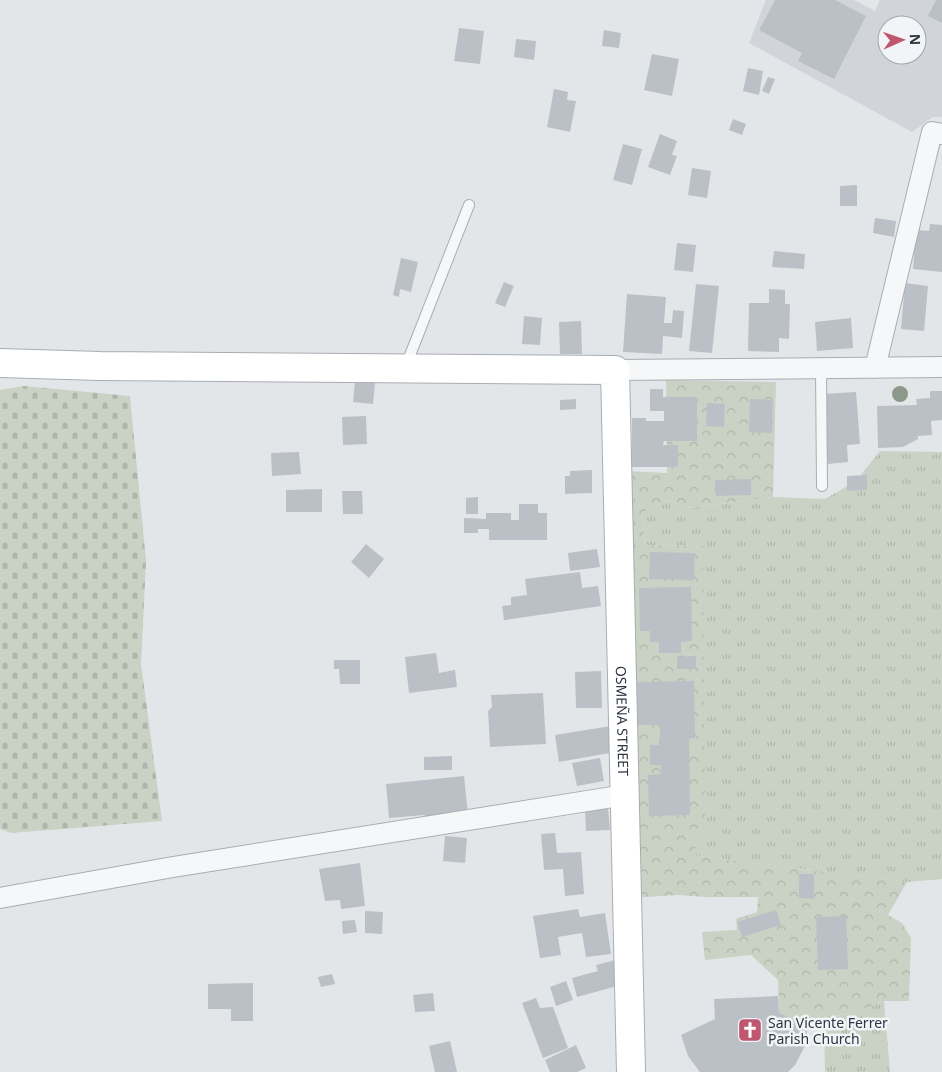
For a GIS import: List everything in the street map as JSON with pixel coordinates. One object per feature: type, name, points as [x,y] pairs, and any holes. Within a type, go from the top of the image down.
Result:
[{"type":"main road","points":[[0,363],[100,366],[615,370]]},
{"type":"main road","name":"OSMEÑA STREET","points":[[615,370],[631,1072]]},
{"type":"street","points":[[875,368],[932,132],[942,134]]},
{"type":"street","points":[[615,370],[942,367]]},
{"type":"street","points":[[0,898],[209,862],[625,795]]},
{"type":"lane","points":[[404,368],[469,205]]},
{"type":"lane","points":[[821,368],[822,486]]},
{"type":"shaded area","points":[[766,0],[854,0],[875,11],[880,0],[942,0],[942,117],[933,117],[912,132],[749,43]]},
{"type":"green space","points":[[666,380],[776,382],[773,497],[690,508],[666,500],[642,513],[645,545],[703,546],[705,828],[692,855],[907,882],[888,915],[902,923],[911,938],[909,1001],[884,1001],[857,1012],[824,1018],[808,1025],[779,1013],[778,980],[751,955],[705,960],[702,932],[737,930],[736,919],[757,912],[758,897],[678,895],[630,898],[626,471],[667,473]]},
{"type":"green space","points":[[24,386],[130,396],[146,561],[141,664],[162,821],[11,833],[0,829],[0,390]]},
{"type":"green space","points":[[880,451],[942,452],[942,879],[907,882],[692,855],[703,546],[645,545],[642,513],[666,500],[690,508],[773,497],[825,499],[856,481]]},
{"type":"green space","points":[[884,1001],[890,1072],[825,1072],[824,1018],[857,1012]]},
{"type":"building","points":[[775,0],[835,0],[866,16],[834,79],[798,61],[802,53],[759,30]]},
{"type":"building","points":[[936,0],[942,0],[942,23],[928,16]]},
{"type":"building","points":[[459,28],[484,31],[480,64],[454,61]]},
{"type":"building","points":[[604,30],[621,33],[619,48],[602,46]]},
{"type":"building","points":[[516,39],[536,41],[534,60],[514,57]]},
{"type":"building","points":[[652,54],[679,59],[672,96],[644,90]]},
{"type":"building","points":[[748,68],[763,71],[759,95],[743,91]]},
{"type":"building","points":[[768,77],[775,79],[769,94],[762,91]]},
{"type":"building","points":[[554,89],[568,92],[567,100],[576,101],[570,132],[547,127]]},
{"type":"building","points":[[733,119],[746,124],[742,135],[729,130]]},
{"type":"building","points":[[660,134],[677,141],[672,155],[677,156],[670,175],[648,167]]},
{"type":"building","points":[[623,144],[642,149],[632,185],[613,180]]},
{"type":"building","points":[[692,168],[711,171],[707,198],[688,195]]},
{"type":"building","points":[[857,185],[857,206],[840,206],[840,186]]},
{"type":"building","points":[[875,218],[896,221],[894,237],[873,233]]},
{"type":"building","points":[[930,224],[942,225],[942,272],[913,269],[916,230],[929,231]]},
{"type":"building","points":[[677,243],[696,245],[693,272],[674,270]]},
{"type":"building","points":[[774,251],[805,254],[804,269],[772,267]]},
{"type":"building","points":[[401,258],[418,262],[411,292],[400,289],[399,297],[393,295]]},
{"type":"building","points":[[504,282],[514,286],[505,307],[495,303]]},
{"type":"building","points":[[905,283],[928,286],[924,331],[901,329]]},
{"type":"building","points":[[696,284],[719,286],[712,353],[689,351]]},
{"type":"building","points":[[769,289],[785,290],[785,304],[790,304],[789,339],[779,338],[779,352],[748,351],[749,303],[769,303]]},
{"type":"building","points":[[627,294],[666,297],[664,323],[672,323],[673,310],[684,311],[682,338],[663,336],[662,354],[623,352]]},
{"type":"building","points":[[524,316],[542,318],[540,345],[522,344]]},
{"type":"building","points":[[851,318],[853,348],[817,351],[815,322]]},
{"type":"building","points":[[581,321],[582,354],[560,354],[559,322]]},
{"type":"building","points":[[355,381],[375,383],[373,404],[353,402]]},
{"type":"building","points":[[650,389],[663,389],[663,397],[697,397],[697,441],[664,441],[663,445],[678,445],[678,467],[632,467],[632,418],[646,418],[646,421],[664,421],[664,411],[650,411]]},
{"type":"building","points":[[930,391],[942,391],[942,420],[931,421],[932,435],[918,436],[918,439],[903,447],[878,448],[877,406],[917,405],[916,399],[930,398]]},
{"type":"building","points":[[856,392],[860,444],[847,445],[848,462],[828,464],[823,394]]},
{"type":"building","points":[[576,399],[576,409],[560,410],[560,400]]},
{"type":"building","points":[[750,399],[773,400],[772,433],[749,432]]},
{"type":"building","points":[[707,403],[725,404],[724,427],[706,426]]},
{"type":"building","points":[[366,416],[367,444],[343,445],[342,417]]},
{"type":"building","points":[[299,452],[301,474],[272,476],[271,453]]},
{"type":"building","points":[[592,470],[592,493],[565,494],[565,476],[570,476],[570,471]]},
{"type":"building","points":[[867,475],[867,490],[847,491],[847,476]]},
{"type":"building","points":[[751,479],[751,495],[716,496],[715,480]]},
{"type":"building","points":[[322,489],[322,512],[286,512],[286,490]]},
{"type":"building","points":[[342,491],[362,491],[363,514],[343,514]]},
{"type":"building","points":[[478,497],[478,514],[466,514],[466,498]]},
{"type":"building","points":[[519,504],[538,504],[538,513],[547,513],[547,540],[489,540],[489,529],[478,529],[478,533],[464,533],[464,518],[486,519],[486,513],[511,513],[511,520],[519,520]]},
{"type":"building","points":[[366,544],[384,559],[369,578],[351,562]]},
{"type":"building","points":[[597,549],[600,567],[570,571],[568,553]]},
{"type":"building","points":[[650,552],[695,553],[694,580],[649,579]]},
{"type":"building","points":[[580,572],[582,588],[598,586],[601,606],[504,620],[502,606],[511,605],[511,597],[527,595],[525,579]]},
{"type":"building","points":[[691,587],[692,641],[681,642],[681,653],[659,653],[659,642],[650,642],[650,631],[640,631],[639,588]]},
{"type":"building","points":[[436,653],[439,673],[455,670],[457,687],[409,693],[405,657]]},
{"type":"building","points":[[696,656],[696,669],[677,669],[677,657]]},
{"type":"building","points":[[334,660],[360,660],[360,684],[340,684],[339,669],[334,669]]},
{"type":"building","points":[[601,671],[602,708],[576,708],[575,672]]},
{"type":"building","points":[[694,681],[695,738],[689,738],[690,815],[649,816],[648,775],[661,774],[661,765],[650,765],[650,745],[659,745],[660,725],[638,725],[637,682]]},
{"type":"building","points":[[543,693],[546,744],[490,747],[488,711],[492,707],[491,695]]},
{"type":"building","points":[[611,726],[615,752],[559,762],[555,735]]},
{"type":"building","points":[[452,756],[452,770],[424,770],[424,757]]},
{"type":"building","points":[[600,758],[604,781],[577,786],[572,763]]},
{"type":"building","points":[[464,776],[468,815],[430,819],[424,815],[389,818],[386,784]]},
{"type":"building","points":[[608,808],[610,830],[586,831],[585,809]]},
{"type":"building","points":[[555,833],[557,853],[581,852],[584,894],[565,896],[563,869],[544,870],[541,834]]},
{"type":"building","points":[[445,836],[467,838],[465,863],[443,861]]},
{"type":"building","points":[[360,863],[365,906],[341,909],[340,900],[325,901],[319,869]]},
{"type":"building","points":[[799,874],[814,874],[814,899],[799,898]]},
{"type":"building","points":[[578,909],[580,917],[605,913],[611,954],[586,957],[582,933],[558,937],[561,955],[540,958],[533,916]]},
{"type":"building","points":[[776,910],[781,925],[742,937],[737,922]]},
{"type":"building","points":[[365,911],[383,912],[382,934],[365,933]]},
{"type":"building","points":[[846,916],[848,969],[818,970],[816,917]]},
{"type":"building","points":[[355,920],[357,932],[343,934],[342,921]]},
{"type":"building","points":[[615,960],[621,985],[577,997],[572,978],[598,971],[596,965]]},
{"type":"building","points":[[332,974],[335,984],[321,987],[318,977]]},
{"type":"building","points":[[566,981],[573,1000],[556,1006],[550,987]]},
{"type":"building","points":[[253,983],[253,1021],[231,1021],[231,1009],[208,1009],[208,984]]},
{"type":"building","points":[[433,993],[435,1011],[415,1012],[413,995]]},
{"type":"building","name":"San Vicente Ferrer Parish Church","points":[[778,996],[779,1013],[808,1025],[805,1046],[795,1065],[788,1072],[700,1072],[688,1056],[681,1035],[715,1019],[714,999]]},
{"type":"building","points":[[536,998],[540,1008],[553,1007],[568,1048],[543,1058],[522,1003]]},
{"type":"building","points":[[450,1041],[457,1072],[435,1072],[429,1046]]},
{"type":"building","points":[[576,1045],[586,1068],[577,1072],[550,1072],[545,1060]]},
{"type":"place","name":"San Vicente Ferrer Parish Church","points":[[750,1030]]}]
